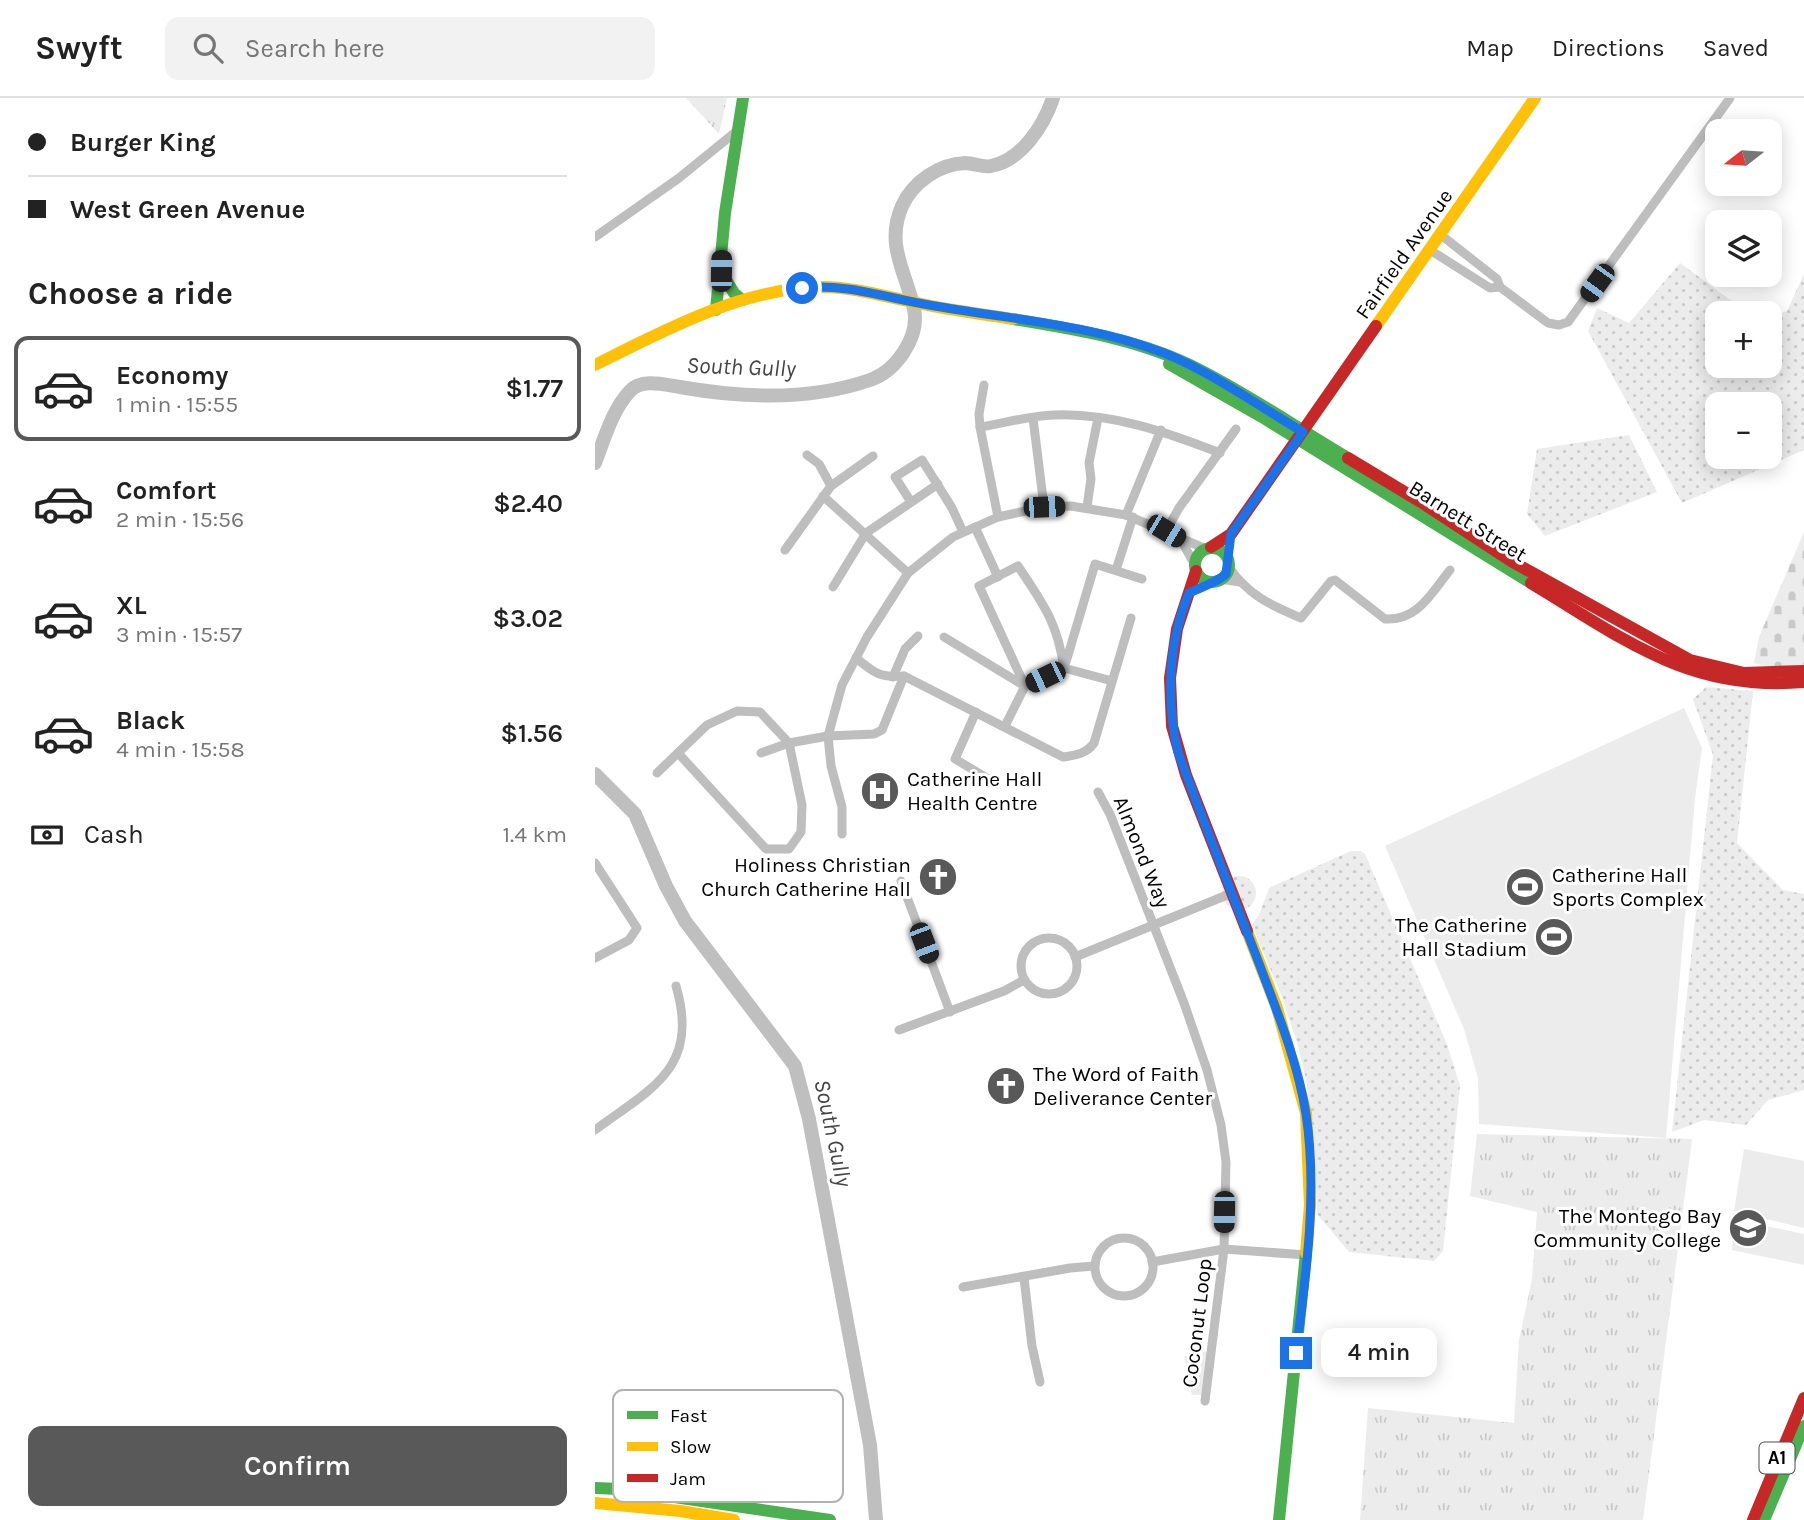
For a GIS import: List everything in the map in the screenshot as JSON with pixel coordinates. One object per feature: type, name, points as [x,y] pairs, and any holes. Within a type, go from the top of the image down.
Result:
[{"type":"main road","points":[[716,310],[725,213],[743,98]]},
{"type":"main road","name":"Fairfield Avenue","points":[[1231,534],[1535,98]]},
{"type":"main road","points":[[721,271],[734,293],[742,300]]},
{"type":"main road","name":"Barnett Street","points":[[595,365],[654,335],[742,300],[793,289],[830,286],[932,306],[1061,326],[1128,342],[1422,502],[1511,561],[1690,660],[1744,673],[1804,671]]},
{"type":"main road","name":"Barnett Street","points":[[1300,436],[1478,552],[1689,671],[1731,681],[1777,685],[1804,682]]},
{"type":"main road","points":[[1231,534],[1197,555],[1189,593],[1177,629],[1170,678],[1172,726],[1178,752],[1277,1008],[1306,1113],[1310,1192],[1306,1255],[1279,1520]]},
{"type":"main road","points":[[1189,593],[1226,574],[1231,534]]},
{"type":"main road","points":[[1208,548],[1221,550],[1228,562]]},
{"type":"main road","points":[[1195,568],[1202,579],[1216,580]]},
{"type":"main road","name":"A1","points":[[1753,1520],[1804,1398]]},
{"type":"main road","name":"A1","points":[[1764,1520],[1804,1426]]},
{"type":"main road","points":[[595,1488],[613,1489]]},
{"type":"main road","points":[[708,1502],[830,1520]]},
{"type":"main road","points":[[595,1503],[680,1511],[734,1520]]},
{"type":"street","points":[[1441,235],[1497,279],[1500,287],[1548,323],[1559,326],[1568,322],[1730,98]]},
{"type":"street","points":[[595,237],[679,178],[738,130]]},
{"type":"street","points":[[1430,250],[1490,288],[1500,287]]},
{"type":"street","points":[[984,385],[979,414],[980,427],[997,517]]},
{"type":"street","points":[[980,427],[1051,415],[1098,418],[1161,430],[1220,453]]},
{"type":"street","points":[[1033,418],[1044,507]]},
{"type":"street","points":[[1087,507],[1091,479],[1089,463],[1098,418]]},
{"type":"street","points":[[1166,531],[1179,508],[1236,429]]},
{"type":"street","points":[[1116,570],[1130,516],[1161,430]]},
{"type":"street","points":[[807,455],[819,464],[831,486]]},
{"type":"street","points":[[785,550],[831,486],[873,456]]},
{"type":"street","points":[[911,502],[896,476],[922,460],[952,508],[963,532]]},
{"type":"street","points":[[833,587],[866,533],[938,484]]},
{"type":"street","points":[[823,496],[908,573]]},
{"type":"street","points":[[842,834],[842,807],[831,766],[828,736],[842,685],[908,573],[953,537],[997,517],[1044,507],[1087,507],[1130,516],[1181,540],[1208,548]]},
{"type":"street","points":[[975,527],[998,577]]},
{"type":"street","points":[[1181,540],[1195,568]]},
{"type":"street","points":[[1228,562],[1240,582],[1256,597],[1301,618],[1331,581],[1335,580],[1385,619],[1406,617],[1420,608],[1450,570]]},
{"type":"street","points":[[1064,667],[1095,564],[1142,579]]},
{"type":"street","points":[[1025,686],[979,586],[1018,566],[1051,616],[1061,645],[1064,667]]},
{"type":"street","points":[[1216,580],[1240,582]]},
{"type":"street","points":[[856,658],[872,672],[885,677],[904,676],[1063,757],[1077,755],[1089,750],[1094,743],[1131,618]]},
{"type":"street","points":[[893,677],[905,649],[918,636]]},
{"type":"street","points":[[944,637],[1025,686]]},
{"type":"street","points":[[1005,726],[1025,686],[1064,667],[1112,681]]},
{"type":"street","points":[[761,753],[789,743],[828,736],[874,734],[883,730],[904,676]]},
{"type":"street","points":[[657,773],[707,725],[737,711],[760,712],[789,743],[802,805],[801,832],[789,849],[766,849],[678,753]]},
{"type":"street","points":[[976,712],[954,759],[997,784]]},
{"type":"street","name":"Almond Way","points":[[1098,792],[1184,1003],[1217,1106],[1226,1162],[1224,1249]]},
{"type":"street","points":[[595,863],[637,928],[629,940],[595,958]]},
{"type":"street","points":[[901,881],[950,1012]]},
{"type":"street","points":[[1075,957],[1232,893]]},
{"type":"street","points":[[1051,938],[1063,942],[1075,957],[1077,966],[1072,983],[1058,993],[1038,993],[1024,980],[1022,957],[1028,947],[1038,940],[1051,938]]},
{"type":"street","points":[[899,1030],[950,1012],[1024,980]]},
{"type":"street","points":[[595,1130],[652,1089],[668,1071],[678,1052],[684,1031],[676,986]]},
{"type":"street","points":[[1122,1237],[1139,1241],[1150,1254],[1152,1273],[1141,1290],[1128,1296],[1115,1294],[1104,1288],[1097,1278],[1094,1266],[1099,1250],[1106,1243],[1122,1237]]},
{"type":"street","points":[[1152,1262],[1224,1249],[1306,1255]]},
{"type":"street","name":"Coconut Loop","points":[[1205,1401],[1224,1249]]},
{"type":"street","points":[[963,1287],[1094,1266]]},
{"type":"street","points":[[1024,1278],[1032,1346],[1040,1382]]},
{"type":"green space","points":[[686,98],[727,98],[719,134]]},
{"type":"green space","points":[[1680,263],[1705,281],[1705,287],[1713,287],[1732,301],[1705,301],[1705,378],[1782,378],[1782,312],[1787,311],[1804,274],[1804,450],[1782,460],[1782,392],[1705,392],[1705,469],[1760,469],[1682,503],[1588,331],[1597,308],[1629,323]]},
{"type":"green space","points":[[1629,435],[1657,492],[1545,536],[1527,514],[1537,449]]},
{"type":"green space","points":[[1804,532],[1804,671],[1789,673],[1754,663],[1759,637]]},
{"type":"green space","points":[[1706,687],[1753,691],[1737,843],[1783,890],[1804,894],[1804,1090],[1768,1100],[1746,1125],[1704,1120],[1672,1132],[1713,755],[1693,699]]},
{"type":"green space","name":"The Catherine Hall Stadium","points":[[1684,708],[1702,748],[1695,798],[1666,1138],[1479,1124],[1478,1078],[1464,1029],[1385,846]]},
{"type":"green space","points":[[1351,851],[1365,854],[1447,1044],[1460,1086],[1443,1251],[1434,1261],[1349,1252],[1317,1214],[1315,1151],[1306,1080],[1282,997],[1252,925],[1259,915],[1269,888]]},
{"type":"green space","points":[[1239,876],[1251,881],[1256,893],[1251,905],[1239,910],[1227,905],[1222,893],[1227,881]]},
{"type":"green space","points":[[1477,1134],[1692,1139],[1643,1520],[1360,1520],[1368,1408],[1514,1423],[1519,1340],[1532,1279],[1537,1212],[1470,1196]]},
{"type":"green space","points":[[1744,1149],[1804,1161],[1804,1228],[1734,1211]]},
{"type":"green space","points":[[1733,1219],[1804,1234],[1804,1265],[1732,1250]]},
{"type":"green space","points":[[1209,1351],[1203,1395],[1192,1395],[1184,1356]]},
{"type":"waterway","name":"South Gully","points":[[595,463],[618,407],[630,391],[647,383],[727,394],[800,394],[847,387],[880,376],[889,369],[910,341],[915,320],[896,246],[897,220],[907,197],[920,182],[946,167],[965,163],[991,166],[1013,157],[1038,130],[1053,98]]},
{"type":"waterway","name":"South Gully","points":[[595,774],[635,814],[666,886],[685,921],[795,1066],[809,1119],[870,1445],[876,1520]]},
{"type":"traffic: fast","points":[[716,310],[725,213],[743,98]]},
{"type":"traffic: fast","points":[[721,272],[734,293],[742,300]]},
{"type":"traffic: fast","points":[[1013,319],[1108,337],[1178,360],[1238,391],[1348,458]]},
{"type":"traffic: fast","points":[[1169,364],[1262,417],[1531,583]]},
{"type":"traffic: fast","points":[[1212,548],[1224,553],[1229,565],[1224,577],[1212,582],[1200,577],[1195,565],[1200,553],[1212,548]]},
{"type":"traffic: fast","points":[[1279,1520],[1306,1253]]},
{"type":"traffic: fast","points":[[1764,1520],[1804,1426]]},
{"type":"traffic: fast","points":[[595,1488],[613,1489]]},
{"type":"traffic: fast","points":[[708,1502],[830,1520]]},
{"type":"traffic: slow","points":[[1376,326],[1535,98]]},
{"type":"traffic: slow","points":[[595,365],[705,313],[763,294],[793,289],[846,289],[1013,319]]},
{"type":"traffic: slow","points":[[1247,931],[1277,1008],[1306,1113],[1310,1205],[1306,1253]]},
{"type":"traffic: slow","points":[[595,1503],[680,1511],[734,1520]]},
{"type":"traffic: jam","points":[[1211,547],[1231,534],[1376,326]]},
{"type":"traffic: jam","points":[[1348,458],[1511,561],[1690,660],[1744,673],[1804,671]]},
{"type":"traffic: jam","points":[[1196,571],[1177,629],[1170,678],[1172,726],[1186,775],[1247,931]]},
{"type":"traffic: jam","points":[[1531,583],[1628,642],[1692,670],[1726,679],[1763,683],[1804,682]]},
{"type":"traffic: jam","points":[[1753,1520],[1804,1398]]},
{"type":"place","name":"Catherine Hall Health Centre","points":[[880,791]]},
{"type":"place","name":"Holiness Christian Church Catherine Hall","points":[[938,877]]},
{"type":"place","name":"Catherine Hall Sports Complex","points":[[1525,887]]},
{"type":"place","name":"The Catherine Hall Stadium","points":[[1554,937]]},
{"type":"place","name":"The Word of Faith Deliverance Center","points":[[1006,1086]]},
{"type":"place","name":"The Montego Bay Community College","points":[[1748,1228]]},
{"type":"route","points":[[802,288],[830,286],[932,306],[1061,326],[1128,342],[1199,369],[1303,432],[1231,534],[1226,574],[1223,578],[1189,593],[1177,629],[1170,678],[1172,726],[1178,752],[1277,1008],[1306,1113],[1310,1205],[1296,1353]]}]
